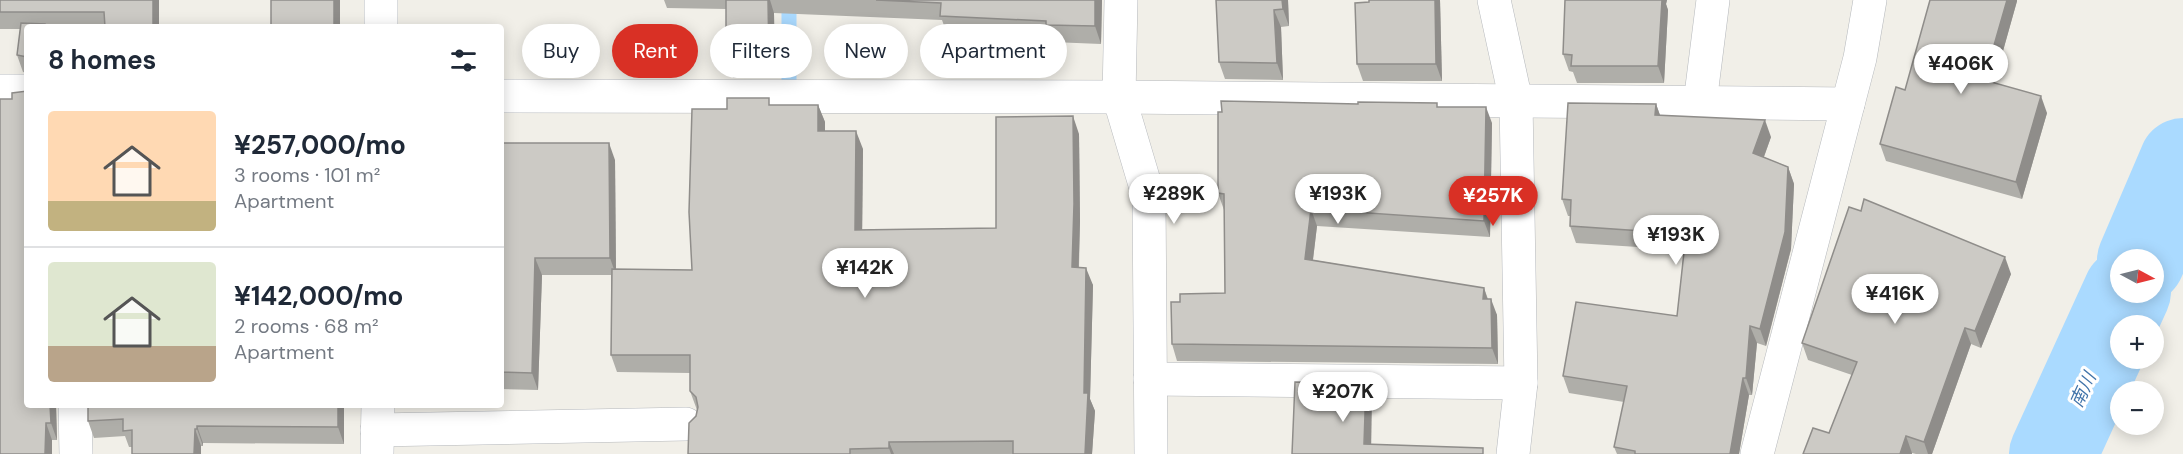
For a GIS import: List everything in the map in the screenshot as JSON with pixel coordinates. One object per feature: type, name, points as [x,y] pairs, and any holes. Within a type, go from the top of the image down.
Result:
[{"type":"street","points":[[381,0],[381,24]]},
{"type":"street","points":[[1121,0],[1119,97],[1149,198],[1151,454]]},
{"type":"street","points":[[1494,0],[1516,101],[1521,383],[1513,454]]},
{"type":"street","points":[[1700,103],[1713,0]]},
{"type":"street","points":[[1757,454],[1860,58],[1870,0]]},
{"type":"street","points":[[0,91],[24,91]]},
{"type":"street","points":[[504,96],[1119,97],[1848,104]]},
{"type":"street","points":[[1150,379],[1521,383]]},
{"type":"street","points":[[75,408],[76,454]]},
{"type":"street","points":[[377,430],[686,424]]},
{"type":"building","points":[[0,0],[153,0],[153,24],[105,24],[104,12],[0,12]]},
{"type":"building","points":[[271,0],[334,0],[334,24],[271,24]]},
{"type":"building","points":[[726,0],[768,0],[768,24],[726,24]]},
{"type":"building","points":[[876,0],[1095,0],[1095,26],[1046,24],[1046,21],[940,16],[941,3]]},
{"type":"building","points":[[1216,0],[1282,0],[1283,9],[1274,10],[1277,63],[1219,62]]},
{"type":"building","points":[[1369,0],[1435,0],[1436,64],[1357,64],[1355,3],[1369,2]]},
{"type":"building","points":[[1565,0],[1662,0],[1658,66],[1571,66],[1572,55],[1563,54]]},
{"type":"building","points":[[1930,0],[2007,0],[1984,80],[2041,96],[2016,182],[1880,144],[1896,87],[1905,90]]},
{"type":"building","points":[[21,23],[45,24],[24,24],[24,56],[17,55]]},
{"type":"building","points":[[24,91],[24,408],[50,408],[51,423],[46,423],[45,454],[0,454],[0,99],[12,99],[12,93]]},
{"type":"building","points":[[727,98],[769,98],[769,105],[818,105],[818,131],[856,131],[855,230],[996,228],[996,117],[1073,116],[1072,267],[1086,268],[1084,393],[1088,393],[1085,454],[1013,454],[1013,441],[889,442],[889,448],[850,449],[850,454],[688,454],[689,423],[696,416],[698,407],[696,397],[690,391],[690,355],[611,355],[612,269],[692,270],[689,212],[692,109],[727,109]]},
{"type":"building","points":[[1221,101],[1437,103],[1437,107],[1486,107],[1484,221],[1311,209],[1305,259],[1484,288],[1483,299],[1491,299],[1492,348],[1172,344],[1171,302],[1180,302],[1180,294],[1225,293],[1224,194],[1218,193],[1218,112],[1222,112]]},
{"type":"building","points":[[1568,103],[1656,104],[1655,115],[1765,120],[1753,153],[1788,167],[1785,232],[1760,329],[1750,326],[1746,378],[1743,378],[1730,454],[1635,454],[1635,451],[1614,447],[1627,386],[1563,376],[1576,302],[1677,316],[1686,234],[1570,226],[1571,200],[1562,199]]},
{"type":"building","points":[[504,143],[609,143],[610,258],[535,258],[532,373],[504,372]]},
{"type":"building","points":[[1864,199],[2005,257],[1975,331],[1965,328],[1924,442],[1906,436],[1900,454],[1803,454],[1813,428],[1829,433],[1857,362],[1802,343],[1849,207],[1861,211]]},
{"type":"building","points":[[1295,382],[1366,383],[1364,444],[1483,448],[1483,454],[1292,454]]},
{"type":"building","points":[[88,408],[338,408],[338,427],[197,426],[194,454],[132,454],[132,430],[123,431],[123,419],[88,421]]},
{"type":"waterway","points":[[789,0],[789,100]]},
{"type":"waterway","name":"南川","points":[[2146,249],[2183,162]]},
{"type":"waterway","name":"南川","points":[[2053,454],[2122,303]]}]
